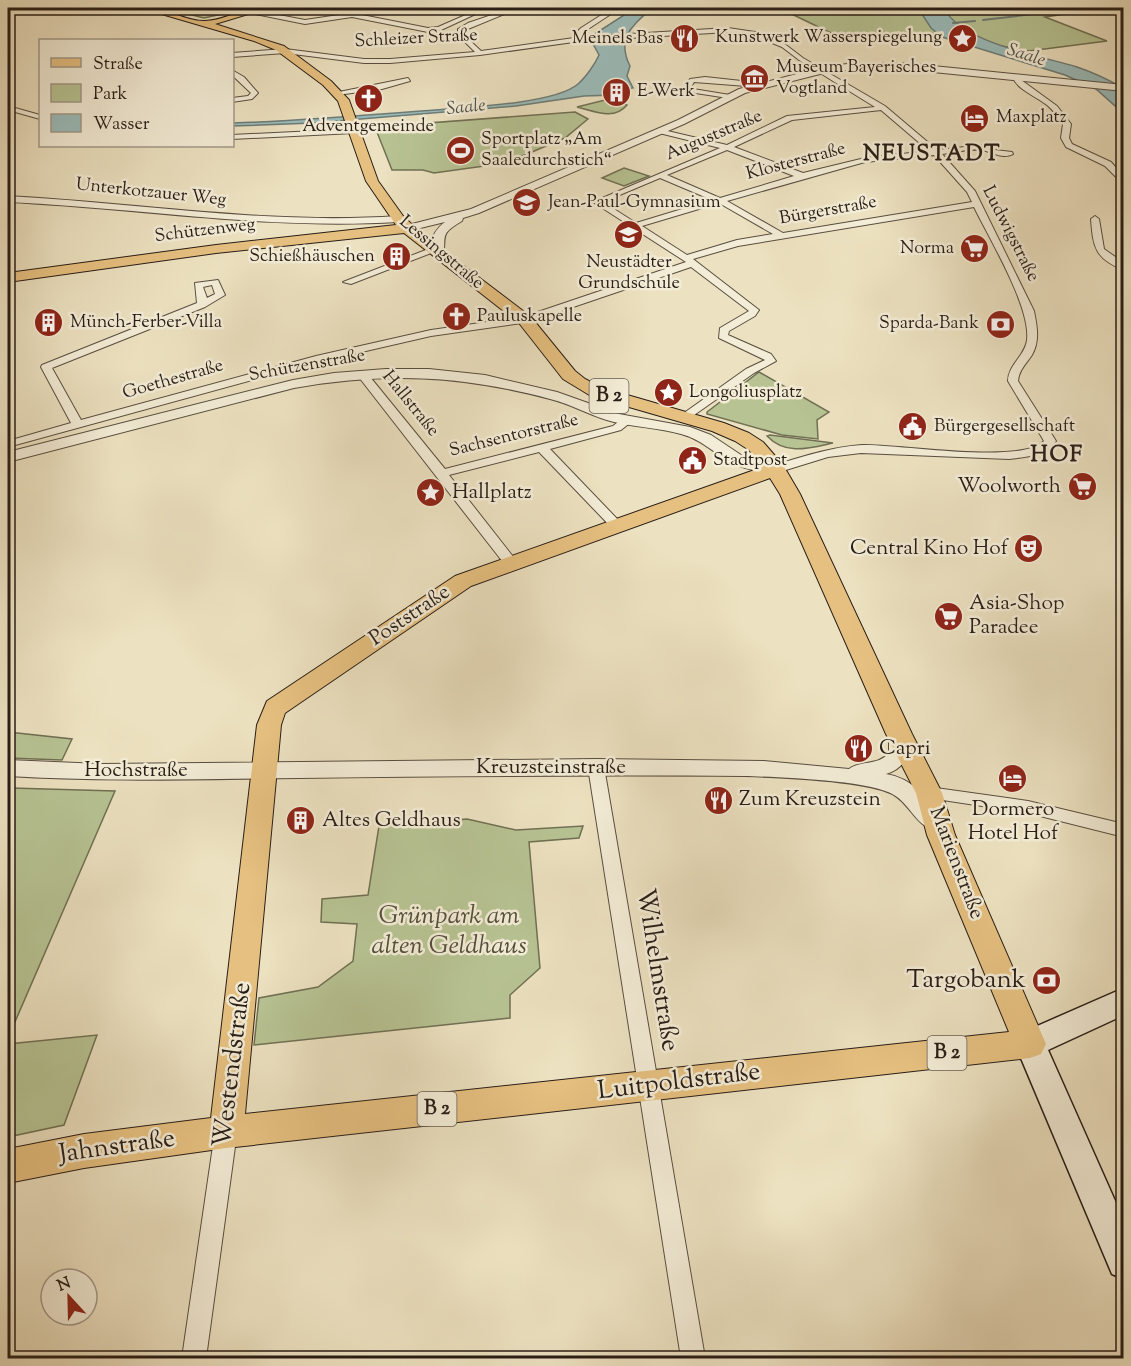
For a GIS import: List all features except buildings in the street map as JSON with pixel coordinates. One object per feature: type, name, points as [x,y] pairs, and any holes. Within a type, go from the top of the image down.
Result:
[{"type":"main road","name":"Schleizer Straße","points":[[146,8],[227,30],[285,51]]},
{"type":"main road","points":[[206,24],[260,8]]},
{"type":"main road","points":[[226,18],[224,22],[227,30]]},
{"type":"main road","name":"B 2","points":[[285,51],[338,93],[353,129]]},
{"type":"main road","name":"Lessingstraße","points":[[353,129],[372,181],[403,224],[525,320],[559,365],[579,383],[597,392],[684,424],[718,427],[742,437],[756,446],[777,469]]},
{"type":"main road","name":"Schützenweg","points":[[8,278],[403,224]]},
{"type":"main road","name":"Poststraße","points":[[264,770],[270,718],[276,707],[450,589],[482,573],[777,469]]},
{"type":"main road","name":"Marienstraße","points":[[777,469],[790,494],[899,746],[941,835],[1124,1262]]},
{"type":"main road","name":"Westendstraße","points":[[226,1132],[264,770]]},
{"type":"main road","name":"Luitpoldstraße","points":[[226,1132],[1030,1044],[1124,1001]]},
{"type":"main road","name":"Jahnstraße","points":[[8,1166],[84,1151],[226,1132]]},
{"type":"street","points":[[464,8],[498,15]]},
{"type":"street","points":[[480,53],[460,34],[460,30],[470,24],[516,8]]},
{"type":"street","points":[[582,39],[576,36],[578,33],[596,24],[609,13],[609,8]]},
{"type":"street","points":[[247,11],[306,22],[352,15],[434,30],[479,11]]},
{"type":"street","name":"Ludwigstraße","points":[[635,36],[728,30],[753,33],[778,43],[882,108],[934,151],[971,191],[1029,311],[1032,340],[1028,354],[1014,370],[1013,377],[1016,386],[1050,441],[1044,448],[1029,453]]},
{"type":"street","name":"Schleizer Straße","points":[[285,51],[377,61],[480,53],[582,39],[635,36]]},
{"type":"street","points":[[234,55],[285,51]]},
{"type":"street","points":[[348,282],[436,252],[439,233],[457,219],[662,131],[728,96],[760,85],[820,71],[854,66],[894,65],[1123,88]]},
{"type":"street","points":[[234,73],[242,78],[255,93],[250,98],[234,100]]},
{"type":"street","points":[[1015,78],[1052,103],[1060,112],[1067,124],[1066,141],[1072,147],[1108,164],[1124,183]]},
{"type":"street","points":[[728,96],[691,91],[687,87],[692,81],[705,79],[760,85]]},
{"type":"street","points":[[338,93],[382,87],[408,80]]},
{"type":"street","points":[[8,108],[39,117]]},
{"type":"street","name":"Auguststraße","points":[[634,226],[597,202],[794,117],[882,108]]},
{"type":"street","points":[[234,137],[353,129]]},
{"type":"street","points":[[662,131],[728,147],[802,176]]},
{"type":"street","points":[[982,147],[980,141],[985,138]]},
{"type":"street","name":"Klosterstraße","points":[[634,226],[802,176],[882,157],[982,147],[993,152],[1008,153]]},
{"type":"street","points":[[659,176],[719,200],[781,236]]},
{"type":"street","name":"Unterkotzauer Weg","points":[[8,199],[101,203],[279,222],[403,224]]},
{"type":"street","name":"Bürgerstraße","points":[[525,320],[737,243],[976,204]]},
{"type":"street","points":[[403,224],[475,211]]},
{"type":"street","points":[[1095,219],[1098,250],[1106,258],[1124,267]]},
{"type":"street","points":[[634,226],[690,260],[752,307],[754,310],[751,314],[723,333],[726,339],[771,360],[750,371],[684,424]]},
{"type":"street","points":[[77,424],[46,367],[202,305]]},
{"type":"street","name":"Goethestraße","points":[[8,444],[254,374],[396,340],[525,320]]},
{"type":"street","name":"Schützenstraße","points":[[8,457],[293,384],[362,374],[429,373],[485,379],[532,389],[627,420],[684,424]]},
{"type":"street","name":"Hallstraße","points":[[362,374],[442,473]]},
{"type":"street","name":"Sachsentorstraße","points":[[442,473],[617,428],[627,420]]},
{"type":"street","points":[[542,448],[617,525]]},
{"type":"street","name":"Poststraße","points":[[777,469],[828,454],[861,449],[984,455],[1029,453]]},
{"type":"street","points":[[442,473],[511,563]]},
{"type":"street","name":"Kreuzsteinstraße","points":[[838,774],[880,768],[899,746]]},
{"type":"street","name":"Kreuzsteinstraße","points":[[264,770],[596,767],[764,769],[838,774],[891,783],[921,794],[1028,807],[1124,831]]},
{"type":"street","name":"Wilhelmstraße","points":[[596,767],[693,1359]]},
{"type":"street","name":"Hochstraße","points":[[8,768],[101,772],[264,770]]},
{"type":"street","name":"Westendstraße","points":[[194,1359],[226,1132]]},
{"type":"green space","points":[[164,8],[250,8],[204,18]]},
{"type":"green space","points":[[779,8],[1106,8],[1045,17],[1107,41],[1029,51],[937,34],[831,33]]},
{"type":"green space","points":[[609,99],[627,105],[622,110],[610,114],[577,107]]},
{"type":"green space","name":"Sportplatz „Am Saaledurchstich“","points":[[575,112],[588,119],[565,138],[506,163],[434,173],[423,170],[392,170],[375,127]]},
{"type":"green space","points":[[624,168],[649,176],[624,186],[602,178]]},
{"type":"green space","points":[[759,372],[829,412],[817,420],[818,439],[782,435],[707,414]]},
{"type":"green space","points":[[767,436],[833,443],[807,448],[790,448],[774,442]]},
{"type":"green space","points":[[8,732],[72,739],[62,760],[8,758]]},
{"type":"green space","points":[[11,788],[115,791],[8,1038],[8,793]]},
{"type":"green space","name":"Grünpark am alten Geldhaus","points":[[467,819],[516,830],[583,826],[579,838],[529,842],[540,968],[510,995],[510,1018],[254,1045],[259,998],[318,987],[353,961],[357,924],[321,922],[322,899],[368,895],[379,826]]},
{"type":"green space","points":[[97,1035],[64,1125],[8,1137],[8,1044]]},
{"type":"water","name":"Saale","points":[[635,8],[652,8],[628,33],[626,40],[626,56],[630,66],[627,76],[633,88],[608,91],[613,95],[584,96],[516,106],[313,123],[234,126],[234,123],[479,107],[548,97],[578,84],[590,70],[599,55],[592,42],[593,35]]},
{"type":"water","name":"Saale","points":[[918,8],[944,8],[953,20],[984,39],[1024,53],[1077,67],[1112,82],[1123,88],[1123,113],[1096,89],[1065,75],[942,37],[931,28]]},
{"type":"waterway","points":[[1087,9],[1096,8]]},
{"type":"waterway","points":[[983,20],[1068,10]]},
{"type":"waterway","points":[[953,23],[975,21]]},
{"type":"place","name":"Kunstwerk Wasserspiegelung","points":[[963,38]]},
{"type":"place","name":"Meinels Bas","points":[[684,39]]},
{"type":"place","name":"Museum Bayerisches Vogtland","points":[[755,78]]},
{"type":"place","name":"E-Werk","points":[[616,92]]},
{"type":"place","name":"Adventgemeinde","points":[[368,98]]},
{"type":"place","name":"Maxplatz","points":[[975,118]]},
{"type":"place","name":"Sportplatz „Am Saaledurchstich“","points":[[460,150]]},
{"type":"place","name":"Jean-Paul-Gymnasium","points":[[527,203]]},
{"type":"place","name":"Neustädter Grundschule","points":[[629,234]]},
{"type":"place","name":"Norma","points":[[975,249]]},
{"type":"place","name":"Schießhäuschen","points":[[396,257]]},
{"type":"place","name":"Pauluskapelle","points":[[456,317]]},
{"type":"place","name":"Münch-Ferber-Villa","points":[[49,323]]},
{"type":"place","name":"Sparda-Bank","points":[[1000,324]]},
{"type":"place","name":"Longoliusplatz","points":[[668,393]]},
{"type":"place","name":"Bürgergesellschaft","points":[[913,427]]},
{"type":"place","name":"Stadtpost","points":[[692,461]]},
{"type":"place","name":"Woolworth","points":[[1082,487]]},
{"type":"place","name":"Hallplatz","points":[[431,493]]},
{"type":"place","name":"Central Kino Hof","points":[[1029,549]]},
{"type":"place","name":"Asia-Shop Paradee","points":[[948,616]]},
{"type":"place","name":"Capri","points":[[858,749]]},
{"type":"place","name":"Dormero Hotel Hof","points":[[1013,779]]},
{"type":"place","name":"Zum Kreuzstein","points":[[718,800]]},
{"type":"place","name":"Altes Geldhaus","points":[[301,821]]},
{"type":"place","name":"Targobank","points":[[1047,980]]},
{"type":"district","name":"NEUSTADT","points":[[932,155]]},
{"type":"district","name":"HOF","points":[[1057,456]]}]
